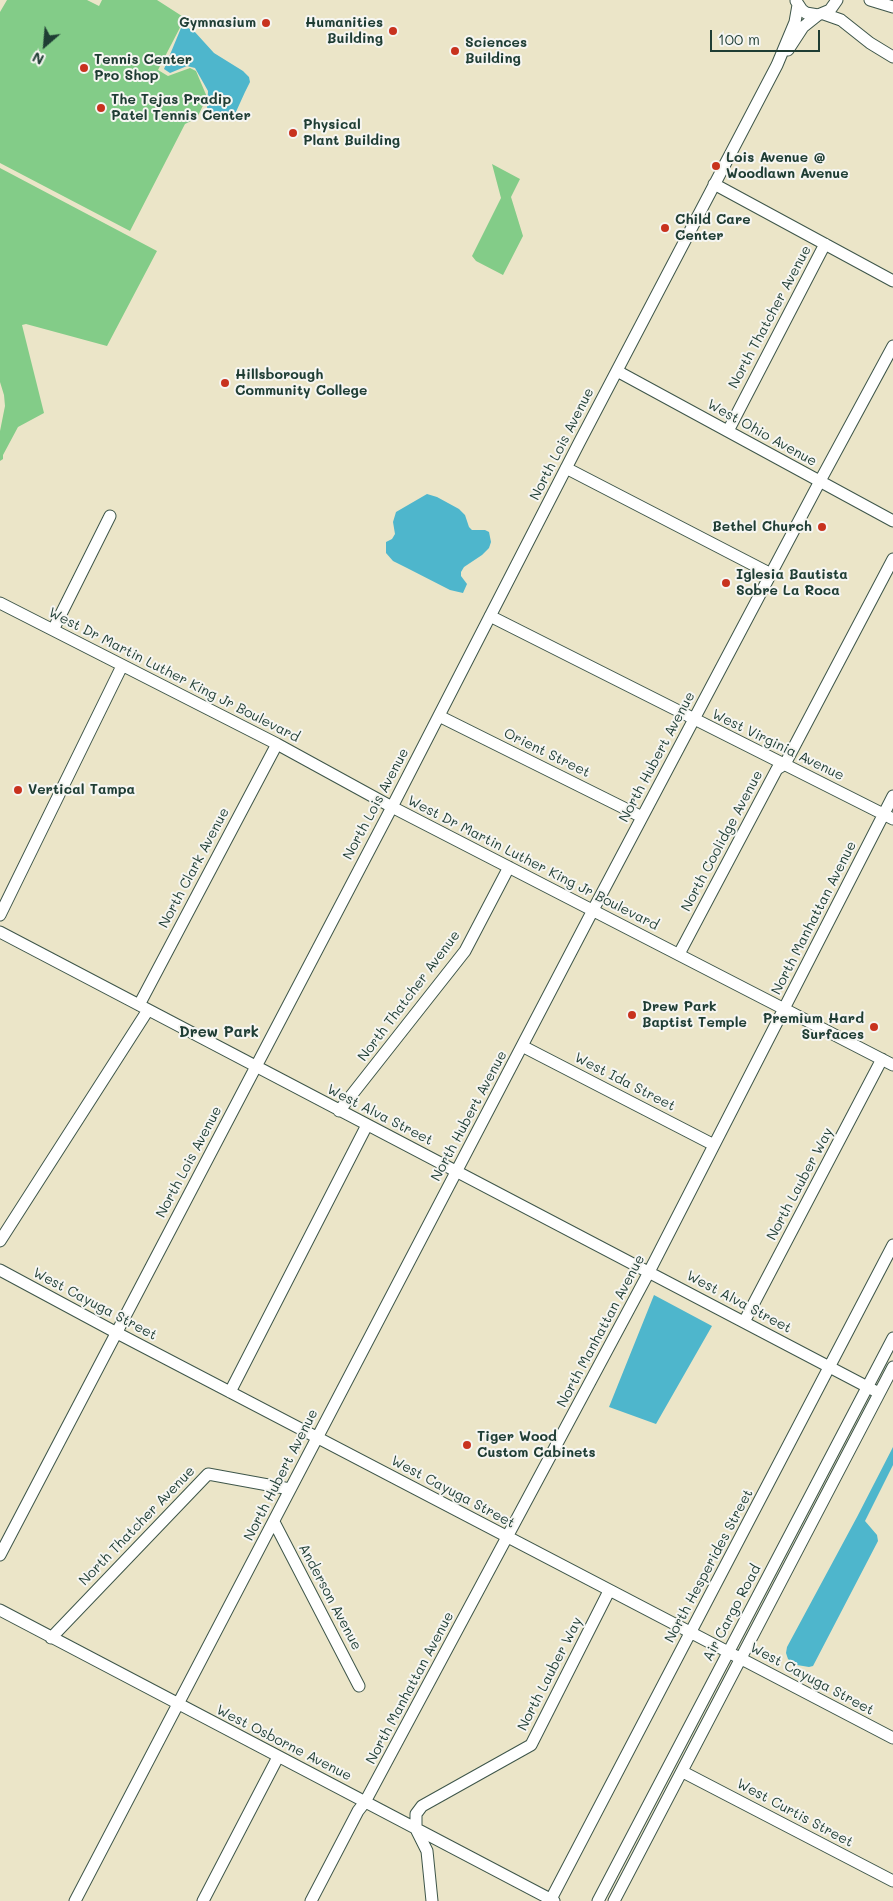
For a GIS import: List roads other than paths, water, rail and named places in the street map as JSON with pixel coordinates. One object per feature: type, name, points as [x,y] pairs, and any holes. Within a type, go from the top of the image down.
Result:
[{"type":"street","name":"North Lois Avenue","points":[[777,65],[804,26],[830,10],[837,0]]},
{"type":"street","points":[[870,0],[893,7]]},
{"type":"street","name":"North Lois Avenue","points":[[0,1555],[392,807],[566,468],[777,65],[795,22],[797,2]]},
{"type":"street","points":[[797,2],[806,13],[841,20],[870,43],[893,57]]},
{"type":"street","points":[[714,184],[893,281]]},
{"type":"street","name":"North Thatcher Avenue","points":[[728,431],[825,244]]},
{"type":"street","name":"North Hubert Avenue","points":[[75,1901],[593,910],[893,346]]},
{"type":"street","name":"West Ohio Avenue","points":[[617,371],[893,521]]},
{"type":"street","points":[[566,468],[771,574]]},
{"type":"street","points":[[52,630],[110,516]]},
{"type":"street","name":"North Coolidge Avenue","points":[[679,954],[777,769],[785,764],[893,559]]},
{"type":"street","name":"West Dr Martin Luther King Jr Boulevard","points":[[0,603],[277,744],[392,807],[893,1065]]},
{"type":"street","name":"West Virginia Avenue","points":[[490,616],[888,816]]},
{"type":"street","points":[[0,915],[122,666]]},
{"type":"street","name":"Orient Street","points":[[439,716],[642,817]]},
{"type":"street","name":"North Clark Avenue","points":[[0,1241],[143,1008],[277,744]]},
{"type":"street","name":"North Manhattan Avenue","points":[[310,1901],[358,1811],[366,1802],[649,1272],[784,1008],[888,816],[893,796]]},
{"type":"street","name":"North Thatcher Avenue","points":[[339,1111],[465,951],[509,867]]},
{"type":"street","name":"West Alva Street","points":[[0,932],[879,1393]]},
{"type":"street","name":"West Ida Street","points":[[522,1046],[714,1145]]},
{"type":"street","name":"North Lauber Way","points":[[744,1322],[882,1059]]},
{"type":"street","points":[[230,1392],[367,1125]]},
{"type":"street","name":"North Hesperides Street","points":[[552,1900],[690,1632],[893,1246]]},
{"type":"street","name":"West Cayuga Street","points":[[0,1270],[893,1738]]},
{"type":"street","name":"Air Cargo Road","points":[[598,1901],[893,1338]]},
{"type":"street","name":"Air Cargo Road","points":[[614,1901],[893,1367]]},
{"type":"street","name":"North Thatcher Avenue","points":[[51,1638],[208,1474],[290,1489]]},
{"type":"street","name":"Anderson Avenue","points":[[274,1522],[360,1686]]},
{"type":"street","name":"North Lauber Way","points":[[416,1829],[416,1814],[422,1806],[531,1744],[609,1590]]},
{"type":"street","name":"West Osborne Avenue","points":[[0,1610],[552,1900]]},
{"type":"street","points":[[203,1901],[278,1757]]},
{"type":"street","name":"West Curtis Street","points":[[683,1772],[893,1882]]},
{"type":"street","points":[[416,1829],[427,1851],[432,1901]]},
{"type":"water","points":[[186,27],[194,31],[214,53],[243,71],[249,77],[250,82],[235,114],[230,119],[217,118],[207,110],[208,91],[195,68],[187,66],[170,73],[164,69],[181,28]]},
{"type":"water","points":[[427,494],[437,497],[459,509],[465,515],[472,530],[485,530],[489,532],[491,542],[489,548],[464,567],[461,572],[461,576],[467,584],[463,593],[450,590],[393,561],[386,553],[386,542],[392,539],[395,534],[393,522],[396,512]]},
{"type":"water","points":[[654,1295],[712,1326],[656,1424],[609,1407]]},
{"type":"water","points":[[893,1447],[893,1465],[865,1521],[877,1535],[878,1541],[813,1666],[797,1665],[788,1659],[787,1647]]},
{"type":"place","name":"Gymnasium","points":[[266,23]]},
{"type":"place","name":"Humanities Building","points":[[393,31]]},
{"type":"place","name":"Sciences Building","points":[[455,51]]},
{"type":"place","name":"Tennis Center Pro Shop","points":[[84,68]]},
{"type":"place","name":"The Tejas Pradip Patel Tennis Center","points":[[101,108]]},
{"type":"place","name":"Physical Plant Building","points":[[293,133]]},
{"type":"place","name":"Lois Avenue @ Woodlawn Avenue","points":[[716,166]]},
{"type":"place","name":"Child Care Center","points":[[665,228]]},
{"type":"place","name":"Hillsborough Community College","points":[[225,383]]},
{"type":"place","name":"Bethel Church","points":[[822,527]]},
{"type":"place","name":"Iglesia Bautista Sobre La Roca","points":[[726,583]]},
{"type":"place","name":"Vertical Tampa","points":[[18,790]]},
{"type":"place","name":"Drew Park Baptist Temple","points":[[632,1015]]},
{"type":"place","name":"Premium Hard Surfaces","points":[[874,1027]]},
{"type":"place","name":"Tiger Wood Custom Cabinets","points":[[467,1445]]},
{"type":"district","name":"Drew Park","points":[[219,1032]]}]
